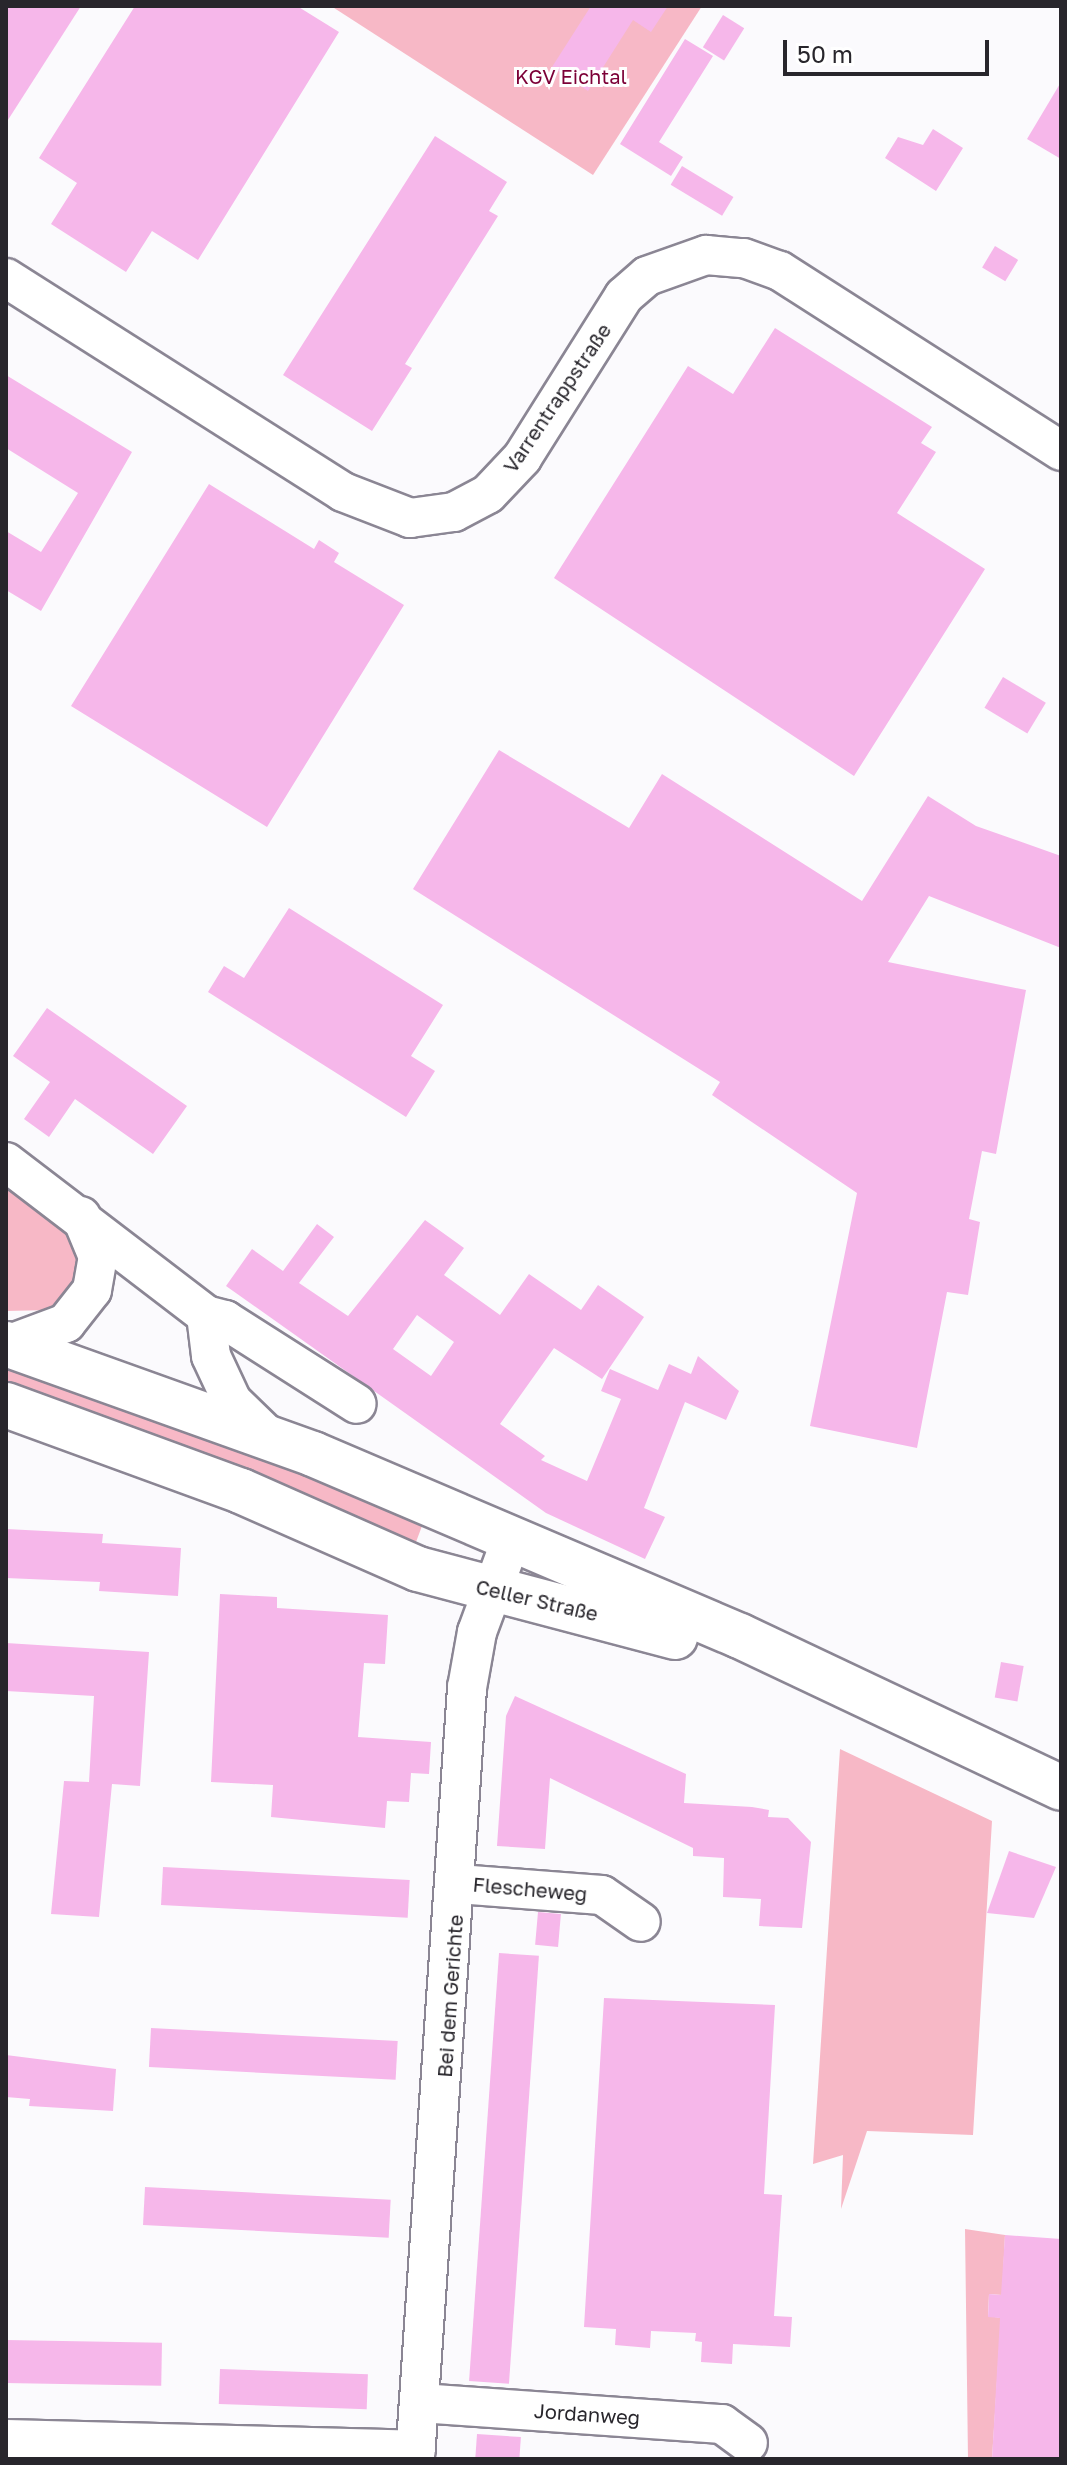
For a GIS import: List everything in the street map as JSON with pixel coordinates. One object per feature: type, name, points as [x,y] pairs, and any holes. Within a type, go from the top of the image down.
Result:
[{"type":"main road","name":"Celler Straße","points":[[7,1344],[268,1436],[740,1636],[1061,1788]]},
{"type":"main road","name":"Celler Straße","points":[[6,1405],[241,1491],[418,1569],[490,1591],[608,1616],[684,1641],[1061,1814]]},
{"type":"street","name":"Varrentrappstraße","points":[[6,278],[343,492],[410,518],[454,512],[488,494],[522,458],[624,296],[647,276],[706,255],[744,258],[780,271],[1061,451]]},
{"type":"street","points":[[6,1162],[81,1216],[206,1315],[225,1320],[357,1404]]},
{"type":"street","name":"Celler Straße","points":[[7,1344],[66,1323],[92,1290],[98,1257],[81,1216]]},
{"type":"street","name":"Celler Straße","points":[[206,1315],[211,1356],[232,1401],[268,1436]]},
{"type":"street","name":"Bei dem Gerichte","points":[[415,2455],[458,1884],[467,1688],[490,1591],[511,1540]]},
{"type":"street","name":"Flescheweg","points":[[458,1884],[602,1895],[641,1922]]},
{"type":"street","name":"Jordanweg","points":[[420,2403],[722,2424],[748,2443]]},
{"type":"street","points":[[6,2439],[415,2455]]},
{"type":"green space","name":"KGV Eichtal","points":[[331,6],[702,6],[593,175]]},
{"type":"green space","points":[[6,1185],[70,1232],[81,1263],[64,1302],[50,1310],[6,1311]]},
{"type":"green space","points":[[6,1366],[425,1518],[413,1550],[6,1391]]},
{"type":"green space","points":[[840,1749],[992,1821],[973,2135],[867,2131],[841,2209],[843,2155],[813,2164]]},
{"type":"green space","points":[[965,2229],[1005,2235],[1002,2295],[989,2294],[988,2316],[1001,2318],[992,2459],[968,2459]]},
{"type":"building","points":[[6,6],[81,6],[6,123]]},
{"type":"building","points":[[135,6],[297,6],[339,32],[198,260],[152,231],[126,272],[51,224],[77,183],[39,158]]},
{"type":"building","points":[[591,6],[668,6],[651,32],[633,20],[588,91],[552,67]]},
{"type":"building","points":[[723,15],[744,28],[724,60],[703,47]]},
{"type":"building","points":[[685,39],[713,56],[659,142],[683,157],[671,176],[620,144]]},
{"type":"building","points":[[1061,82],[1061,159],[1027,139]]},
{"type":"building","points":[[933,129],[963,148],[936,191],[885,158],[898,137],[923,145]]},
{"type":"building","points":[[435,136],[507,182],[489,211],[498,216],[405,364],[412,368],[372,431],[283,375]]},
{"type":"building","points":[[682,166],[733,197],[722,216],[671,185]]},
{"type":"building","points":[[995,246],[1018,260],[1005,281],[982,267]]},
{"type":"building","points":[[775,328],[932,427],[921,443],[936,452],[897,513],[985,569],[854,776],[554,578],[688,366],[733,394]]},
{"type":"building","points":[[6,375],[132,452],[41,611],[6,590],[6,531],[41,552],[78,493],[6,448]]},
{"type":"building","points":[[209,484],[314,549],[319,540],[339,553],[334,562],[404,605],[267,827],[71,706]]},
{"type":"building","points":[[1003,677],[1046,703],[1027,734],[984,708]]},
{"type":"building","points":[[499,750],[629,828],[662,774],[862,901],[928,796],[976,826],[1061,856],[1061,948],[929,896],[888,962],[1026,990],[996,1154],[982,1151],[969,1219],[980,1222],[968,1295],[947,1292],[917,1448],[810,1426],[857,1193],[712,1095],[720,1082],[413,889]]},
{"type":"building","points":[[289,908],[443,1005],[411,1056],[435,1071],[406,1117],[208,992],[224,966],[244,978]]},
{"type":"building","points":[[47,1008],[187,1106],[153,1154],[75,1099],[49,1137],[24,1119],[50,1082],[13,1056]]},
{"type":"building","points":[[425,1220],[464,1248],[444,1275],[500,1315],[529,1274],[581,1310],[598,1285],[644,1317],[602,1379],[554,1348],[500,1424],[545,1456],[541,1460],[587,1481],[621,1399],[601,1391],[610,1369],[658,1390],[669,1364],[691,1374],[698,1356],[739,1391],[726,1420],[685,1402],[644,1508],[665,1517],[645,1559],[546,1513],[226,1286],[252,1249],[283,1271],[317,1224],[334,1237],[299,1283],[348,1316]],"holes":[[[417,1315],[454,1342],[431,1376],[393,1349]]]},
{"type":"building","points":[[6,1529],[103,1534],[102,1543],[181,1548],[178,1596],[99,1591],[100,1582],[6,1578]]},
{"type":"building","points":[[220,1594],[277,1597],[277,1608],[388,1615],[385,1664],[364,1663],[358,1737],[431,1742],[429,1774],[411,1773],[409,1802],[387,1801],[385,1828],[271,1817],[273,1785],[211,1782]]},
{"type":"building","points":[[6,1643],[149,1652],[140,1786],[112,1784],[99,1917],[51,1914],[64,1781],[89,1782],[94,1696],[6,1691]]},
{"type":"building","points":[[1001,1662],[1024,1666],[1017,1701],[995,1697]]},
{"type":"building","points":[[515,1696],[686,1774],[684,1803],[752,1807],[769,1810],[768,1817],[788,1818],[811,1842],[802,1928],[759,1926],[761,1899],[723,1897],[724,1858],[693,1856],[693,1848],[550,1778],[545,1849],[497,1846],[506,1716]]},
{"type":"building","points":[[1009,1851],[1056,1867],[1034,1918],[987,1913]]},
{"type":"building","points":[[163,1867],[410,1880],[408,1918],[161,1905]]},
{"type":"building","points":[[538,1912],[561,1914],[558,1947],[535,1945]]},
{"type":"building","points":[[499,1953],[539,1956],[509,2384],[469,2381]]},
{"type":"building","points":[[604,1998],[775,2005],[764,2194],[782,2195],[774,2316],[792,2317],[790,2347],[733,2344],[732,2364],[701,2362],[702,2342],[695,2341],[696,2333],[651,2331],[650,2348],[615,2345],[616,2329],[584,2327]]},
{"type":"building","points":[[151,2028],[398,2041],[396,2080],[149,2067]]},
{"type":"building","points":[[6,2055],[116,2069],[113,2111],[29,2106],[30,2099],[6,2097]]},
{"type":"building","points":[[145,2187],[391,2200],[389,2238],[143,2225]]},
{"type":"building","points":[[1005,2235],[1061,2239],[1061,2459],[992,2459],[1000,2318],[988,2317],[989,2294],[1001,2295]]},
{"type":"building","points":[[6,2340],[162,2343],[161,2386],[6,2383]]},
{"type":"building","points":[[220,2369],[368,2374],[367,2409],[219,2404]]},
{"type":"building","points":[[477,2434],[521,2437],[519,2459],[475,2459]]}]
